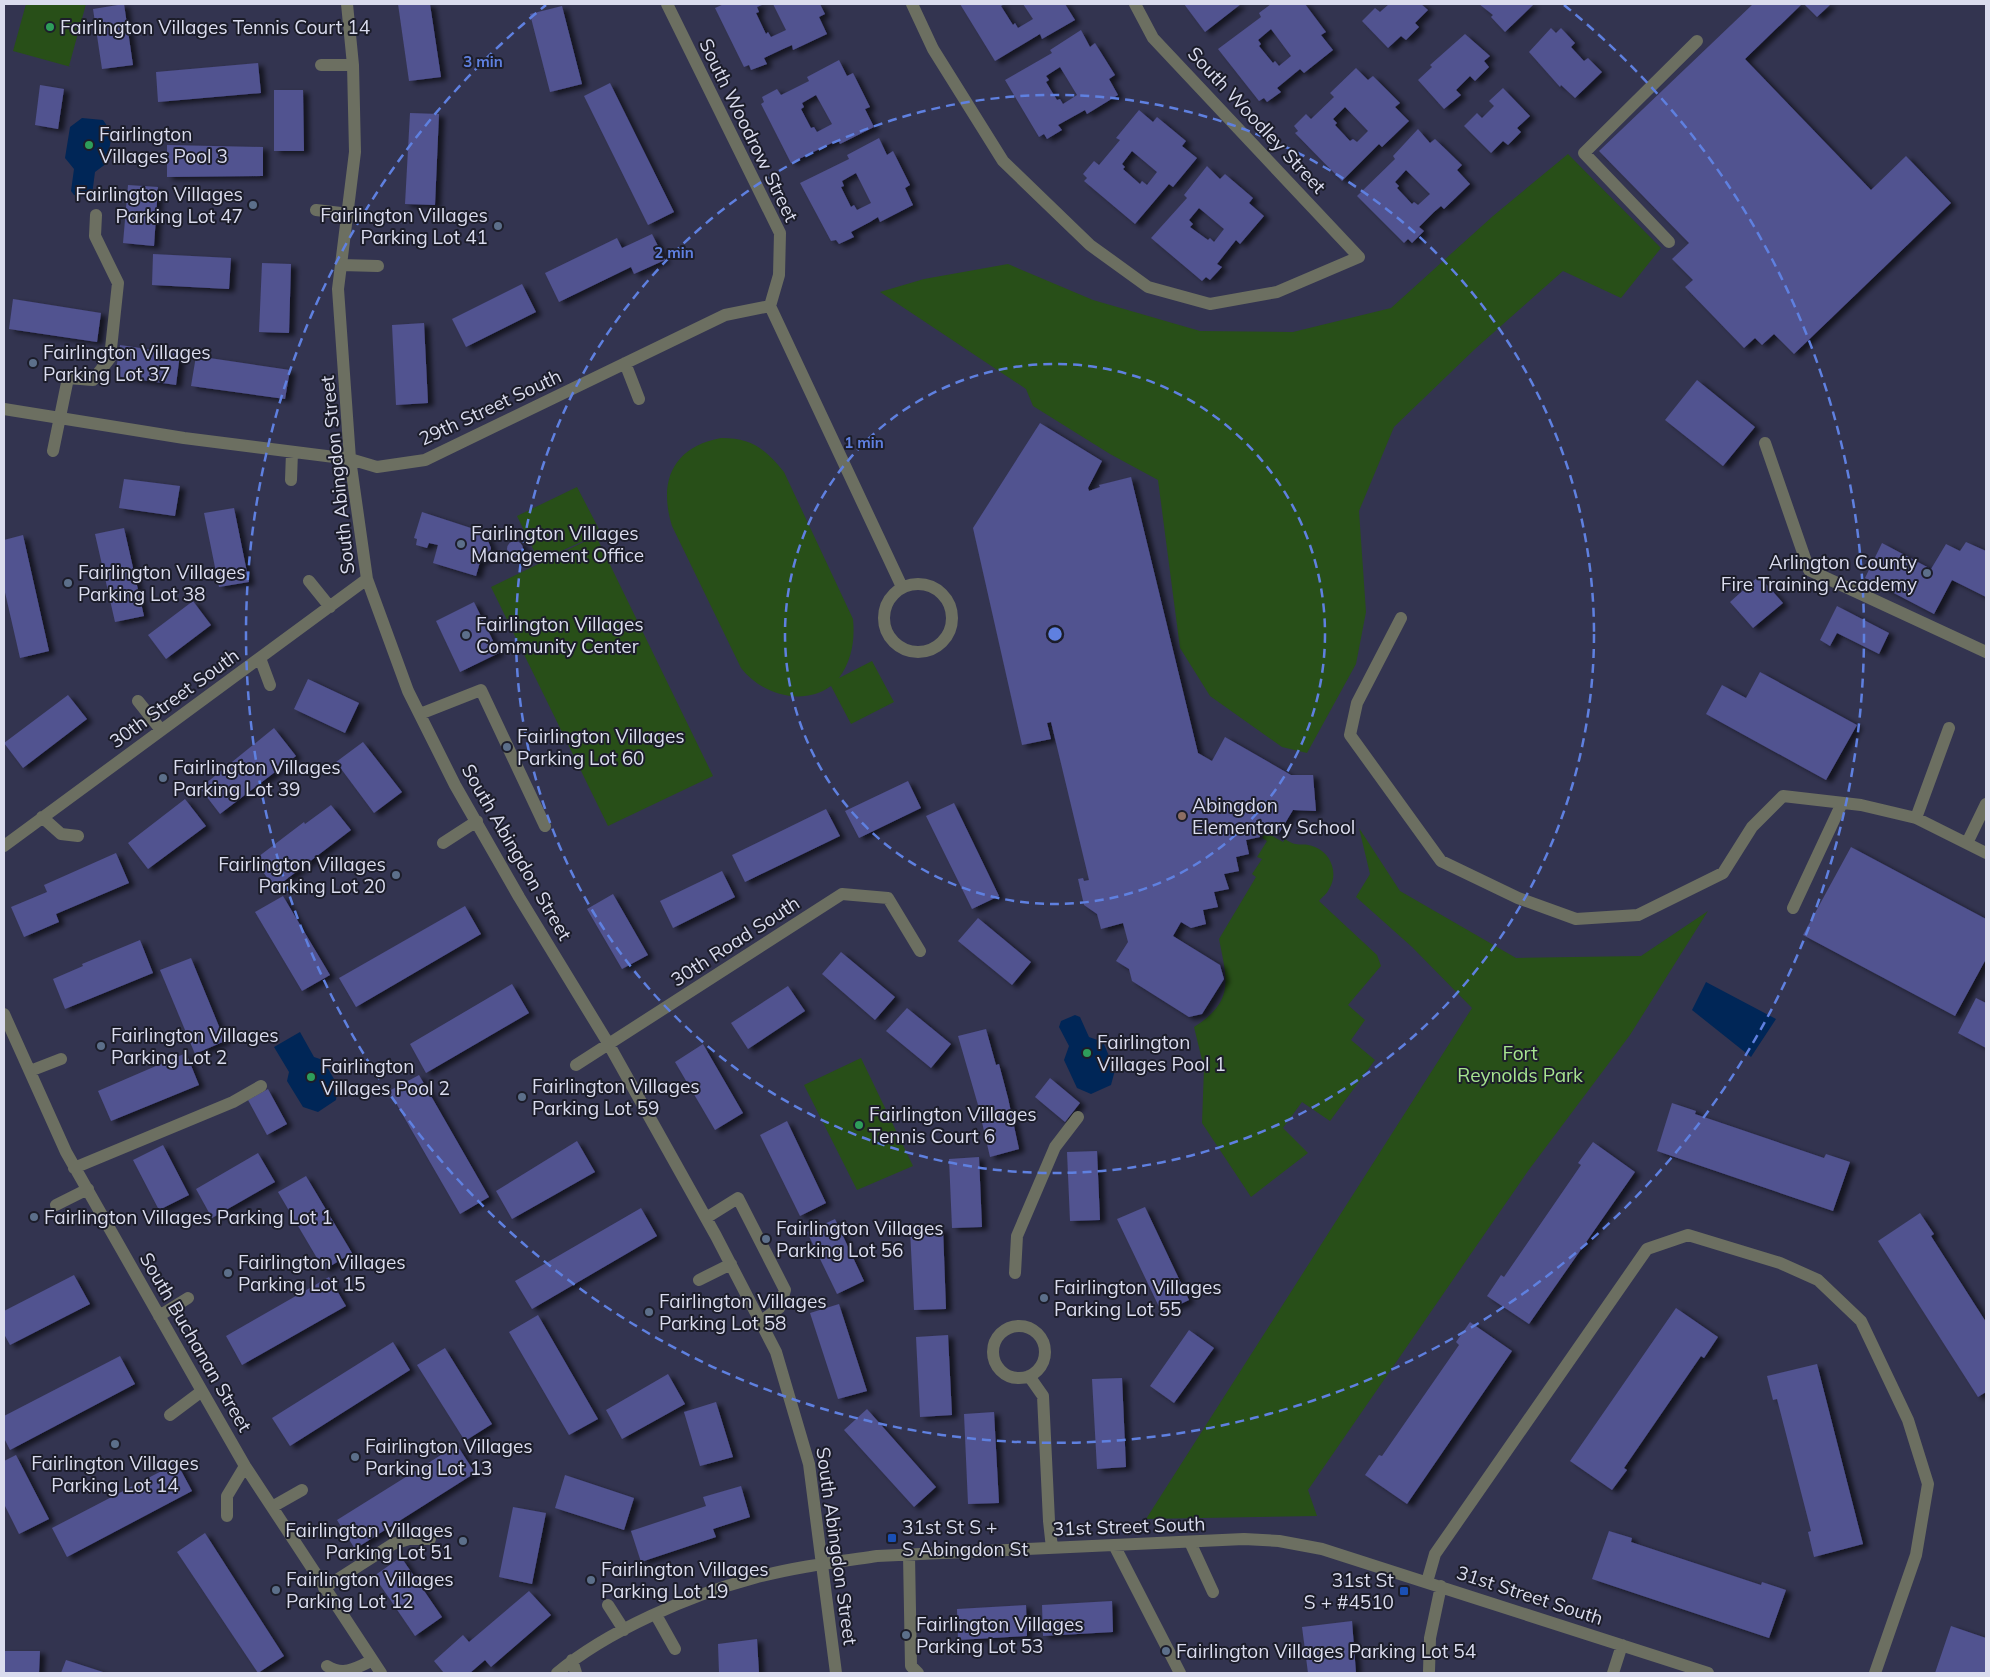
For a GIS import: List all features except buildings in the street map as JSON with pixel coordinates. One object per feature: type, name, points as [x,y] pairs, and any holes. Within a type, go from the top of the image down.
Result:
[{"type":"street","name":"South Abingdon Street","points":[[347,4],[353,65],[355,152],[338,288],[350,459],[367,579],[408,691],[455,785],[477,821],[518,897],[608,1043],[706,1218],[776,1352],[809,1464],[824,1564],[836,1673]]},
{"type":"street","name":"South Woodrow Street","points":[[667,4],[780,233],[779,275],[770,306]]},
{"type":"street","name":"South Woodley Street","points":[[912,4],[933,49],[1003,161],[1090,245],[1148,287],[1210,304],[1277,292],[1359,256],[1153,38],[1135,4]]},
{"type":"street","points":[[1668,242],[1584,153],[1697,41]]},
{"type":"street","points":[[321,65],[353,65]]},
{"type":"street","points":[[316,210],[348,214]]},
{"type":"street","points":[[53,451],[58,417],[68,378],[93,380],[110,358],[118,283],[95,236],[96,214]]},
{"type":"street","points":[[341,265],[378,266]]},
{"type":"street","points":[[770,306],[902,587]]},
{"type":"street","name":"29th Street South","points":[[4,410],[184,438],[350,459],[377,467],[425,460],[725,315],[770,306]]},
{"type":"street","points":[[624,363],[639,398]]},
{"type":"street","points":[[1765,442],[1809,570],[1986,652]]},
{"type":"street","points":[[291,480],[292,452]]},
{"type":"street","name":"30th Street South","points":[[4,846],[367,579]]},
{"type":"street","points":[[309,581],[330,607]]},
{"type":"street","points":[[913,584],[925,584],[936,588],[945,596],[953,617],[951,629],[945,639],[936,647],[915,652],[895,643],[888,634],[884,624],[884,613],[893,594],[902,587],[913,584]]},
{"type":"street","points":[[1401,618],[1357,703],[1350,734],[1440,861],[1518,898],[1576,919],[1638,915],[1723,873],[1752,826],[1783,796],[1842,803],[1916,818],[1986,853]]},
{"type":"street","points":[[260,658],[270,685]]},
{"type":"street","points":[[420,714],[481,690],[546,826]]},
{"type":"street","points":[[138,701],[161,730]]},
{"type":"street","points":[[1916,818],[1949,728]]},
{"type":"street","points":[[1794,908],[1842,803]]},
{"type":"street","points":[[1967,843],[1986,804]]},
{"type":"street","points":[[42,817],[61,834],[78,836]]},
{"type":"street","points":[[442,843],[477,821]]},
{"type":"street","name":"30th Road South","points":[[576,1065],[842,894],[888,898],[920,951]]},
{"type":"street","name":"South Buchanan Street","points":[[4,1014],[74,1168],[88,1189],[202,1392],[245,1466],[371,1661],[381,1673]]},
{"type":"street","points":[[30,1071],[61,1059]]},
{"type":"street","points":[[74,1168],[233,1102],[261,1086]]},
{"type":"street","points":[[1015,1273],[1017,1236],[1056,1147],[1078,1117]]},
{"type":"street","points":[[56,1205],[88,1189]]},
{"type":"street","points":[[706,1218],[738,1198],[786,1290],[779,1308],[760,1322]]},
{"type":"street","points":[[1426,1582],[1435,1554],[1647,1248],[1688,1235],[1780,1263],[1818,1280],[1861,1322],[1908,1420],[1928,1484],[1916,1555],[1875,1673]]},
{"type":"street","points":[[700,1280],[731,1264]]},
{"type":"street","points":[[159,1316],[188,1298]]},
{"type":"street","points":[[1010,1327],[1028,1327],[1041,1338],[1045,1355],[1043,1361],[1029,1376],[1021,1378],[1005,1374],[994,1361],[993,1345],[1003,1331],[1010,1327]]},
{"type":"street","points":[[1029,1376],[1043,1396],[1052,1548]]},
{"type":"street","points":[[170,1415],[202,1392]]},
{"type":"street","points":[[227,1516],[227,1496],[245,1466]]},
{"type":"street","points":[[272,1507],[302,1490]]},
{"type":"street","points":[[324,1588],[393,1544],[410,1539],[430,1539]]},
{"type":"street","name":"31st Street South","points":[[556,1673],[572,1660],[624,1630],[691,1599],[754,1578],[824,1564],[909,1555],[1114,1545],[1279,1540],[1322,1549],[1708,1673]]},
{"type":"street","points":[[1190,1542],[1213,1592]]},
{"type":"street","points":[[1114,1545],[1180,1673]]},
{"type":"street","points":[[909,1555],[911,1666],[918,1673]]},
{"type":"street","points":[[1429,1671],[1430,1638],[1441,1586]]},
{"type":"street","points":[[608,1605],[624,1630]]},
{"type":"street","points":[[656,1615],[675,1649]]},
{"type":"street","points":[[1613,1673],[1622,1645]]},
{"type":"street","points":[[572,1660],[576,1673]]},
{"type":"street","points":[[327,1666],[336,1672],[353,1671],[371,1661]]},
{"type":"green space","name":"Fairlington Villages Tennis Court 14","points":[[26,4],[86,4],[69,66],[71,67],[13,51]]},
{"type":"green space","points":[[1568,154],[1661,248],[1621,298],[1563,271],[1475,349],[1394,427],[1359,511],[1366,612],[1356,664],[1307,753],[1282,747],[1210,696],[1180,648],[1158,480],[1110,454],[1033,406],[1026,389],[880,292],[924,279],[1008,264],[1093,300],[1200,331],[1293,332],[1391,308],[1493,216]]},
{"type":"green space","points":[[721,438],[741,440],[757,446],[784,472],[853,619],[852,650],[839,678],[872,661],[894,702],[851,724],[831,686],[808,696],[783,695],[759,685],[741,668],[672,526],[668,510],[667,495],[673,468],[691,449]]},
{"type":"green space","points":[[577,487],[601,533],[539,561],[517,516]]},
{"type":"green space","points":[[596,536],[713,776],[608,826],[491,587]]},
{"type":"green space","name":"Fort Reynolds Park","points":[[1359,828],[1400,891],[1516,958],[1641,956],[1708,911],[1630,1035],[1528,1171],[1308,1490],[1317,1516],[1146,1519],[1472,1008],[1412,947],[1356,897],[1370,874]]},
{"type":"green space","points":[[1265,832],[1283,842],[1285,839],[1294,844],[1310,845],[1325,854],[1332,865],[1333,877],[1328,891],[1319,901],[1377,955],[1381,966],[1348,1005],[1365,1020],[1351,1040],[1375,1060],[1330,1121],[1302,1102],[1283,1128],[1308,1153],[1251,1197],[1202,1123],[1204,1068],[1194,1027],[1216,1008],[1222,999],[1225,989],[1225,978],[1219,939],[1256,877],[1252,874],[1262,859],[1257,857],[1267,841],[1262,838]]},
{"type":"green space","name":"Fairlington Villages Tennis Court 6","points":[[861,1058],[913,1166],[857,1190],[804,1085]]},
{"type":"water","name":"Fairlington Villages Pool 3","points":[[82,118],[103,120],[112,133],[107,163],[95,172],[92,195],[88,197],[74,195],[71,191],[74,169],[65,158],[70,127]]},
{"type":"water","points":[[1706,982],[1776,1019],[1751,1057],[1692,1010]]},
{"type":"water","name":"Fairlington Villages Pool 1","points":[[1075,1015],[1080,1017],[1089,1037],[1103,1042],[1115,1070],[1111,1085],[1091,1094],[1077,1088],[1064,1060],[1069,1046],[1059,1027],[1061,1021]]},
{"type":"water","name":"Fairlington Villages Pool 2","points":[[300,1032],[314,1057],[323,1060],[338,1086],[336,1100],[318,1112],[303,1107],[287,1081],[289,1072],[274,1047]]},
{"type":"place","name":"Fairlington Villages Tennis Court 14","points":[[50,27]]},
{"type":"place","name":"Fairlington Villages Pool 3","points":[[89,145]]},
{"type":"place","name":"Fairlington Villages Parking Lot 47","points":[[253,205]]},
{"type":"place","name":"Fairlington Villages Parking Lot 41","points":[[498,226]]},
{"type":"place","name":"Fairlington Villages Parking Lot 37","points":[[33,363]]},
{"type":"place","name":"Fairlington Villages Management Office","points":[[461,544]]},
{"type":"place","name":"Arlington County Fire Training Academy","points":[[1927,573]]},
{"type":"place","name":"Fairlington Villages Parking Lot 38","points":[[68,583]]},
{"type":"place","name":"Fairlington Villages Community Center","points":[[466,635]]},
{"type":"place","name":"Fairlington Villages Parking Lot 60","points":[[507,747]]},
{"type":"place","name":"Fairlington Villages Parking Lot 39","points":[[163,778]]},
{"type":"place","name":"Abingdon Elementary School","points":[[1182,816]]},
{"type":"place","name":"Fairlington Villages Parking Lot 20","points":[[396,875]]},
{"type":"place","name":"Fairlington Villages Parking Lot 2","points":[[101,1046]]},
{"type":"place","name":"Fairlington Villages Pool 1","points":[[1087,1053]]},
{"type":"place","name":"Fairlington Villages Pool 2","points":[[311,1077]]},
{"type":"place","name":"Fairlington Villages Parking Lot 59","points":[[522,1097]]},
{"type":"place","name":"Fairlington Villages Tennis Court 6","points":[[859,1125]]},
{"type":"place","name":"Fairlington Villages Parking Lot 1","points":[[34,1217]]},
{"type":"place","name":"Fairlington Villages Parking Lot 56","points":[[766,1239]]},
{"type":"place","name":"Fairlington Villages Parking Lot 15","points":[[228,1273]]},
{"type":"place","name":"Fairlington Villages Parking Lot 55","points":[[1044,1298]]},
{"type":"place","name":"Fairlington Villages Parking Lot 58","points":[[649,1312]]},
{"type":"place","name":"Fairlington Villages Parking Lot 14","points":[[115,1444]]},
{"type":"place","name":"Fairlington Villages Parking Lot 13","points":[[355,1457]]},
{"type":"place","name":"31st St S + S Abingdon St","points":[[892,1538]]},
{"type":"place","name":"Fairlington Villages Parking Lot 51","points":[[463,1541]]},
{"type":"place","name":"Fairlington Villages Parking Lot 19","points":[[591,1580]]},
{"type":"place","name":"Fairlington Villages Parking Lot 12","points":[[276,1590]]},
{"type":"place","name":"31st St S + #4510","points":[[1404,1591]]},
{"type":"place","name":"Fairlington Villages Parking Lot 53","points":[[906,1635]]},
{"type":"place","name":"Fairlington Villages Parking Lot 54","points":[[1166,1651]]}]
